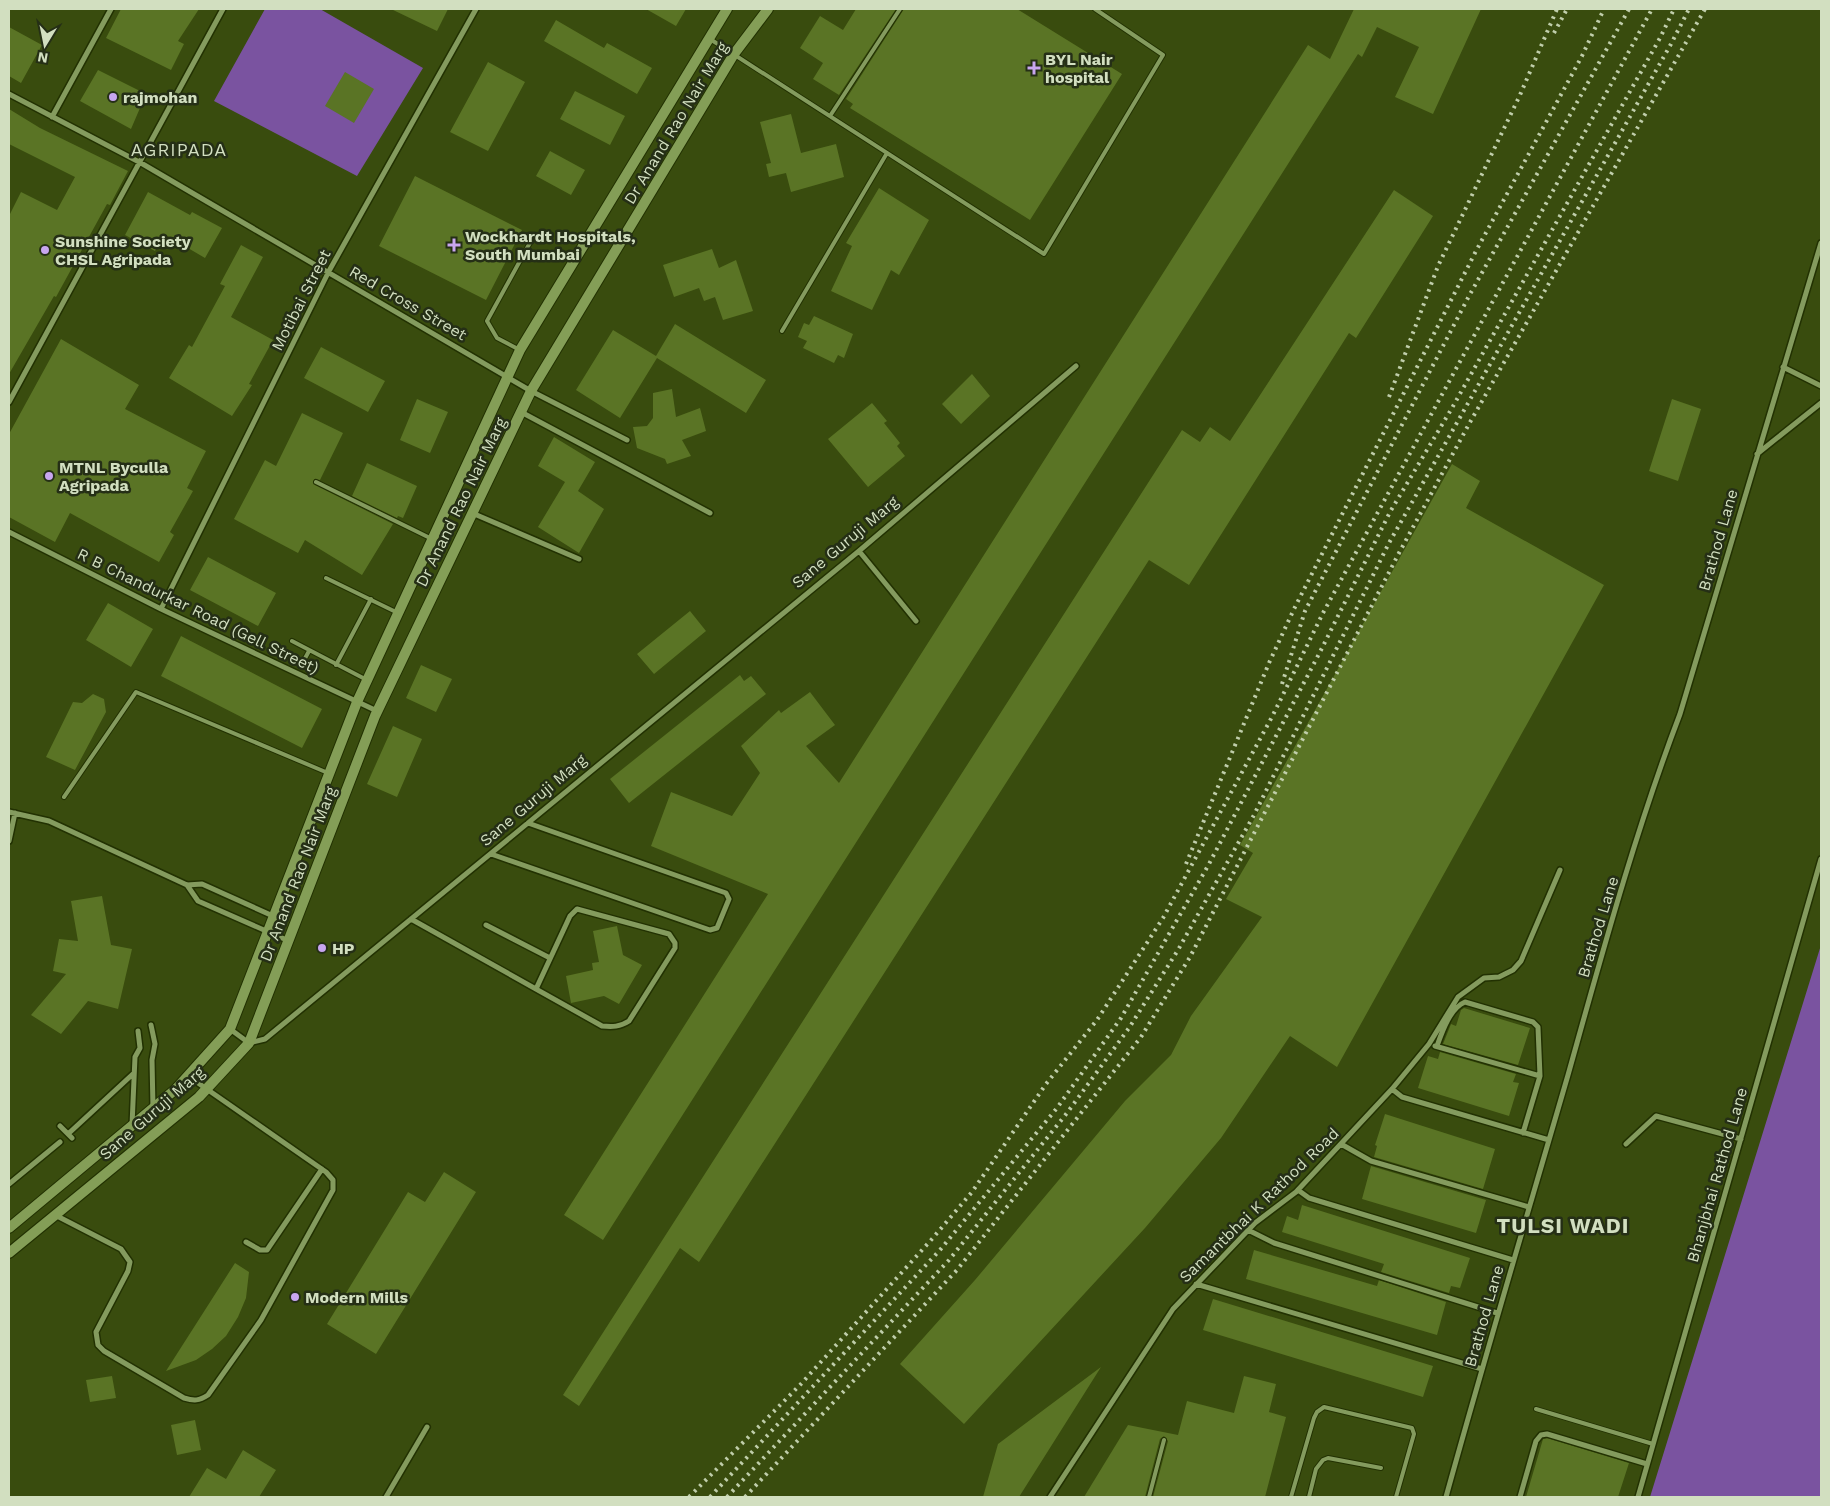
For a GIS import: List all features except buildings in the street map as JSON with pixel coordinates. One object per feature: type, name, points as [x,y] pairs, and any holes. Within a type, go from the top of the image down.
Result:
[{"type":"main road","name":"Dr Anand Rao Nair Marg","points":[[230,1029],[357,702],[520,350],[727,9]]},
{"type":"main road","name":"Dr Anand Rao Nair Marg","points":[[249,1043],[377,711],[531,391],[734,54],[768,9]]},
{"type":"main road","name":"Sane Guruji Marg","points":[[9,1228],[153,1108],[188,1076],[230,1029]]},
{"type":"main road","name":"Sane Guruji Marg","points":[[10,1251],[206,1090],[249,1043]]},
{"type":"street","points":[[52,117],[111,9]]},
{"type":"street","points":[[9,402],[141,163],[223,9]]},
{"type":"street","name":"Motibai Street","points":[[161,609],[329,271],[476,9]]},
{"type":"street","name":"Red Cross Street","points":[[9,94],[141,163],[329,271],[531,391],[627,440]]},
{"type":"street","name":"Brathod Lane","points":[[1446,1497],[1497,1313],[1612,922],[1663,758],[1680,714],[1756,454],[1821,243]]},
{"type":"street","name":"Sane Guruji Marg","points":[[249,1043],[265,1039],[492,854],[859,551],[1076,366]]},
{"type":"street","points":[[1783,367],[1821,386]]},
{"type":"street","points":[[1756,454],[1821,403]]},
{"type":"street","points":[[521,412],[710,513]]},
{"type":"street","points":[[472,512],[579,560]]},
{"type":"street","name":"R B Chandurkar Road (Gell Street)","points":[[9,532],[161,609],[377,711]]},
{"type":"street","points":[[859,551],[916,621]]},
{"type":"street","points":[[9,841],[12,813],[49,821],[187,885],[202,884],[273,916]]},
{"type":"street","points":[[492,854],[710,930],[716,928],[729,899],[726,893],[528,823]]},
{"type":"street","name":"Bhanjbhai Rathod Lane","points":[[1638,1497],[1821,859]]},
{"type":"street","name":"Samantbhai K Rathod Road","points":[[1050,1497],[1173,1309],[1248,1230],[1298,1190],[1392,1089],[1429,1044],[1458,997],[1466,989],[1484,978],[1499,977],[1513,970],[1521,961],[1560,870]]},
{"type":"street","points":[[187,885],[198,901],[289,941]]},
{"type":"street","points":[[411,919],[602,1026],[623,1025],[634,1013],[675,948],[675,943],[669,934],[577,910],[570,916],[536,989]]},
{"type":"street","points":[[486,925],[550,958]]},
{"type":"street","points":[[1437,1046],[1444,1026],[1459,1004],[1464,1002],[1533,1022],[1538,1027],[1540,1076],[1523,1133]]},
{"type":"street","points":[[151,1025],[155,1044],[152,1060],[153,1108]]},
{"type":"street","points":[[230,1029],[249,1043]]},
{"type":"street","points":[[132,1125],[135,1057],[140,1048],[138,1031]]},
{"type":"street","points":[[1429,1044],[1540,1076]]},
{"type":"street","points":[[60,1126],[70,1136],[134,1073]]},
{"type":"street","points":[[55,1215],[121,1249],[127,1255],[130,1262],[128,1271],[96,1332],[98,1344],[104,1351],[184,1398],[193,1401],[201,1400],[208,1396],[261,1320],[333,1190],[333,1180],[322,1169],[188,1076]]},
{"type":"street","points":[[1392,1089],[1402,1097],[1549,1140]]},
{"type":"street","points":[[1626,1144],[1656,1116],[1741,1139]]},
{"type":"street","points":[[9,1184],[60,1142]]},
{"type":"street","points":[[1341,1144],[1371,1161],[1529,1206]]},
{"type":"street","points":[[246,1242],[260,1250],[267,1250],[322,1169]]},
{"type":"street","points":[[1298,1190],[1310,1198],[1513,1260]]},
{"type":"street","points":[[1248,1230],[1274,1243],[1497,1313]]},
{"type":"street","points":[[1196,1284],[1482,1368]]},
{"type":"street","points":[[386,1497],[427,1427]]},
{"type":"street","points":[[1520,1497],[1536,1441],[1541,1435],[1547,1434],[1647,1464]]},
{"type":"lane","points":[[830,116],[900,9]]},
{"type":"lane","points":[[708,38],[1044,254],[1163,55],[1095,9]]},
{"type":"lane","points":[[1105,14],[1107,9]]},
{"type":"lane","points":[[782,331],[887,153]]},
{"type":"lane","points":[[520,350],[497,338],[486,321],[532,239]]},
{"type":"lane","points":[[316,482],[432,539]]},
{"type":"lane","points":[[326,578],[398,613]]},
{"type":"lane","points":[[336,665],[371,599]]},
{"type":"lane","points":[[292,642],[367,680]]},
{"type":"lane","points":[[303,662],[309,651]]},
{"type":"lane","points":[[64,797],[136,692],[329,773]]},
{"type":"lane","points":[[1291,1497],[1314,1418],[1320,1408],[1324,1407],[1412,1428],[1414,1434],[1396,1497]]},
{"type":"lane","points":[[1536,1409],[1652,1444]]},
{"type":"lane","points":[[1149,1497],[1164,1440]]},
{"type":"lane","points":[[1308,1497],[1316,1469],[1323,1460],[1328,1458],[1381,1468]]},
{"type":"shaded area","points":[[265,9],[320,9],[423,68],[357,176],[214,101]]},
{"type":"shaded area","points":[[1821,945],[1821,1497],[1650,1497]]},
{"type":"railway","points":[[1389,397],[1438,266],[1520,95],[1557,9]]},
{"type":"railway","points":[[1554,33],[1567,9]]},
{"type":"railway","points":[[1186,864],[1269,663],[1294,609],[1476,251],[1582,56],[1604,9]]},
{"type":"railway","points":[[1282,684],[1305,611],[1469,296],[1629,9]]},
{"type":"railway","points":[[689,1497],[800,1385],[932,1239],[972,1192],[1046,1084],[1097,1020],[1163,918],[1273,715],[1323,613],[1652,9]]},
{"type":"railway","points":[[710,1497],[940,1250],[1057,1108],[1121,1018],[1209,864],[1320,652],[1390,512],[1452,408],[1660,38],[1674,9]]},
{"type":"railway","points":[[727,1497],[949,1260],[1067,1113],[1129,1028],[1178,950],[1254,815],[1389,543],[1689,9]]},
{"type":"railway","points":[[745,1497],[957,1270],[1141,1037],[1190,957],[1399,553],[1469,424],[1705,9]]},
{"type":"place","name":"BYL Nair hospital","points":[[1034,68]]},
{"type":"place","name":"rajmohan","points":[[113,97]]},
{"type":"place","name":"Wockhardt Hospitals, South Mumbai","points":[[454,245]]},
{"type":"place","name":"Sunshine Society CHSL Agripada","points":[[45,250]]},
{"type":"place","name":"MTNL Byculla Agripada","points":[[49,476]]},
{"type":"place","name":"HP","points":[[322,948]]},
{"type":"place","name":"Modern Mills","points":[[295,1297]]},
{"type":"district","name":"AGRIPADA","points":[[179,149]]},
{"type":"district","name":"TULSI WADI","points":[[1563,1225]]}]
